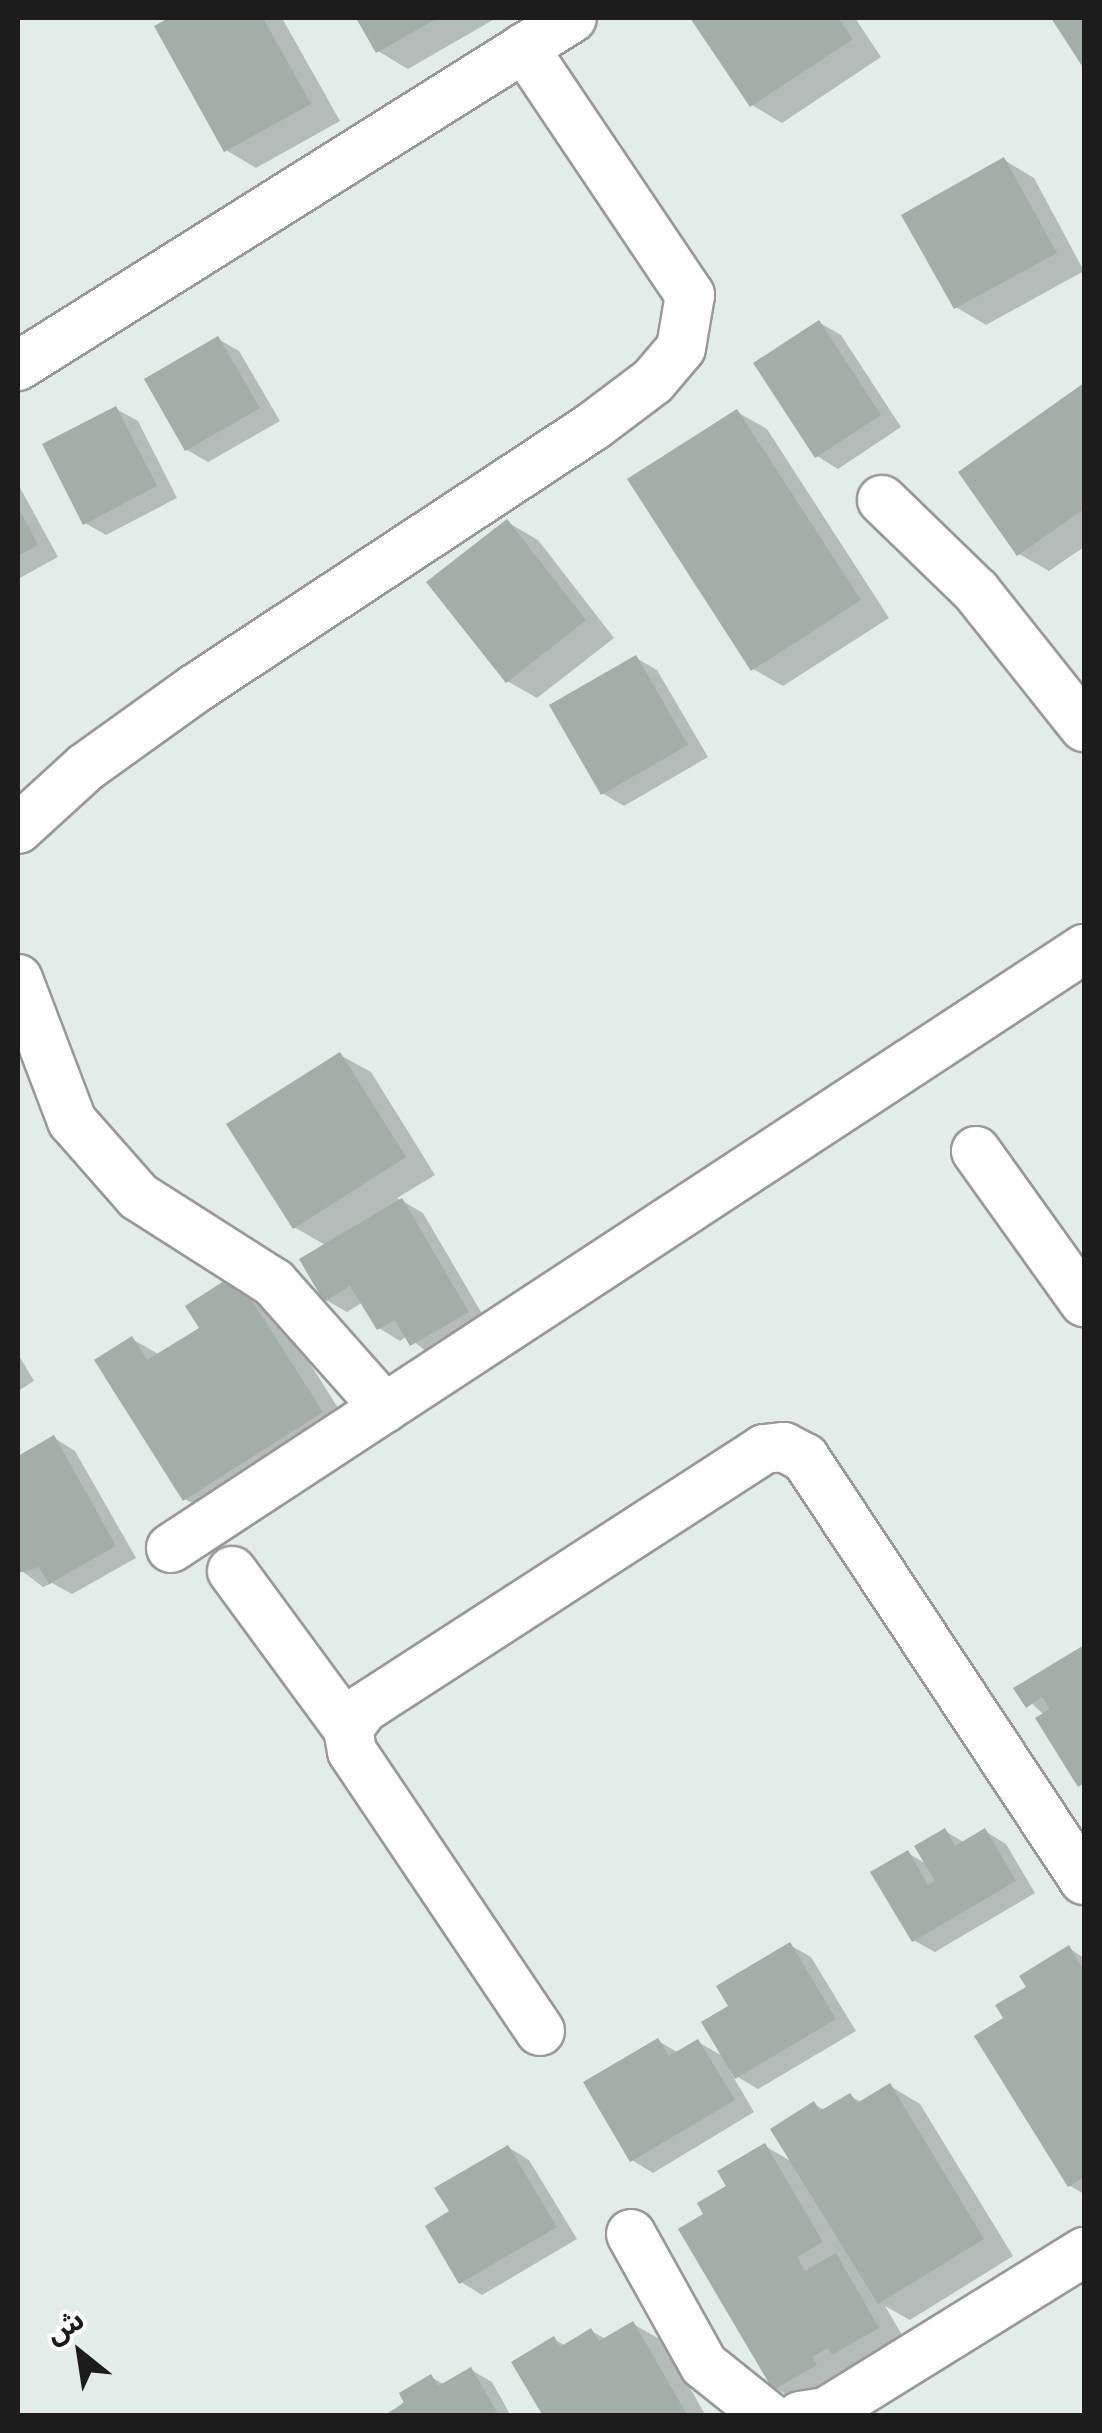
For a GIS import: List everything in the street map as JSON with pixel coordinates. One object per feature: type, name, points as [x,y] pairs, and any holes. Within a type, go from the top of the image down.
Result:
[{"type":"street","points":[[18,366],[572,18]]},
{"type":"street","points":[[18,830],[86,768],[196,688],[592,427],[652,380],[682,348],[690,295],[524,48]]},
{"type":"street","points":[[882,500],[976,591],[1084,726]]},
{"type":"street","points":[[171,1548],[1084,949]]},
{"type":"street","points":[[18,979],[72,1121],[139,1197],[274,1283],[385,1408]]},
{"type":"street","points":[[976,1150],[1084,1302]]},
{"type":"street","points":[[348,1730],[364,1708],[764,1450],[784,1448],[805,1458],[1084,1880]]},
{"type":"street","points":[[232,1571],[348,1730],[352,1752],[540,2031]]},
{"type":"street","points":[[631,2234],[704,2365],[768,2416]]},
{"type":"street","points":[[800,2416],[826,2412],[1084,2252]]},
{"type":"building","points":[[169,18],[263,18],[311,104],[224,152],[154,26]]},
{"type":"building","points":[[356,18],[438,18],[376,53]]},
{"type":"building","points":[[690,18],[838,18],[853,39],[750,107]]},
{"type":"building","points":[[1051,18],[1084,18],[1084,69]]},
{"type":"building","points":[[1004,157],[1057,253],[954,309],[901,215]]},
{"type":"building","points":[[819,320],[881,415],[815,458],[753,363]]},
{"type":"building","points":[[218,336],[260,408],[185,451],[144,379]]},
{"type":"building","points":[[1084,383],[1084,509],[1017,556],[958,472]]},
{"type":"building","points":[[116,406],[157,486],[83,525],[42,444]]},
{"type":"building","points":[[737,409],[861,600],[751,671],[627,479]]},
{"type":"building","points":[[18,507],[38,545],[18,556]]},
{"type":"building","points":[[507,519],[586,620],[506,683],[426,582]]},
{"type":"building","points":[[636,655],[688,745],[601,795],[549,705]]},
{"type":"building","points":[[340,1052],[406,1157],[293,1229],[226,1124]]},
{"type":"building","points":[[402,1198],[469,1312],[410,1346],[395,1320],[377,1330],[350,1286],[324,1302],[299,1259]]},
{"type":"building","points":[[235,1274],[323,1412],[183,1501],[94,1360],[132,1336],[147,1360],[199,1328],[185,1306]]},
{"type":"building","points":[[54,1435],[116,1546],[49,1584],[39,1567],[18,1573],[18,1456]]},
{"type":"building","points":[[1084,1645],[1084,1783],[1078,1787],[1035,1718],[1050,1709],[1042,1697],[1026,1708],[1013,1688]]},
{"type":"building","points":[[945,1828],[955,1846],[985,1828],[1016,1881],[912,1942],[870,1872],[908,1850],[928,1885],[935,1881],[914,1846]]},
{"type":"building","points":[[790,1942],[836,2019],[735,2079],[701,2022],[728,2006],[716,1986]]},
{"type":"building","points":[[1069,1945],[1084,1971],[1084,2177],[1068,2187],[974,2036],[1003,2018],[995,2005],[1026,1987],[1019,1976]]},
{"type":"building","points":[[658,2038],[669,2056],[698,2039],[735,2100],[630,2162],[583,2082]]},
{"type":"building","points":[[890,2083],[984,2239],[878,2304],[770,2129],[814,2101],[820,2111],[850,2093],[857,2103]]},
{"type":"building","points":[[765,2143],[823,2242],[797,2257],[805,2271],[836,2253],[879,2328],[832,2355],[828,2348],[812,2357],[817,2365],[773,2390],[678,2229],[703,2214],[697,2203],[726,2186],[717,2171]]},
{"type":"building","points":[[508,2145],[557,2227],[459,2284],[425,2226],[449,2211],[434,2188]]},
{"type":"building","points":[[633,2321],[688,2416],[543,2416],[511,2362],[554,2336],[560,2347],[591,2328],[599,2341]]},
{"type":"building","points":[[471,2367],[497,2412],[492,2416],[383,2416],[404,2403],[399,2393],[431,2374],[438,2386]]}]
